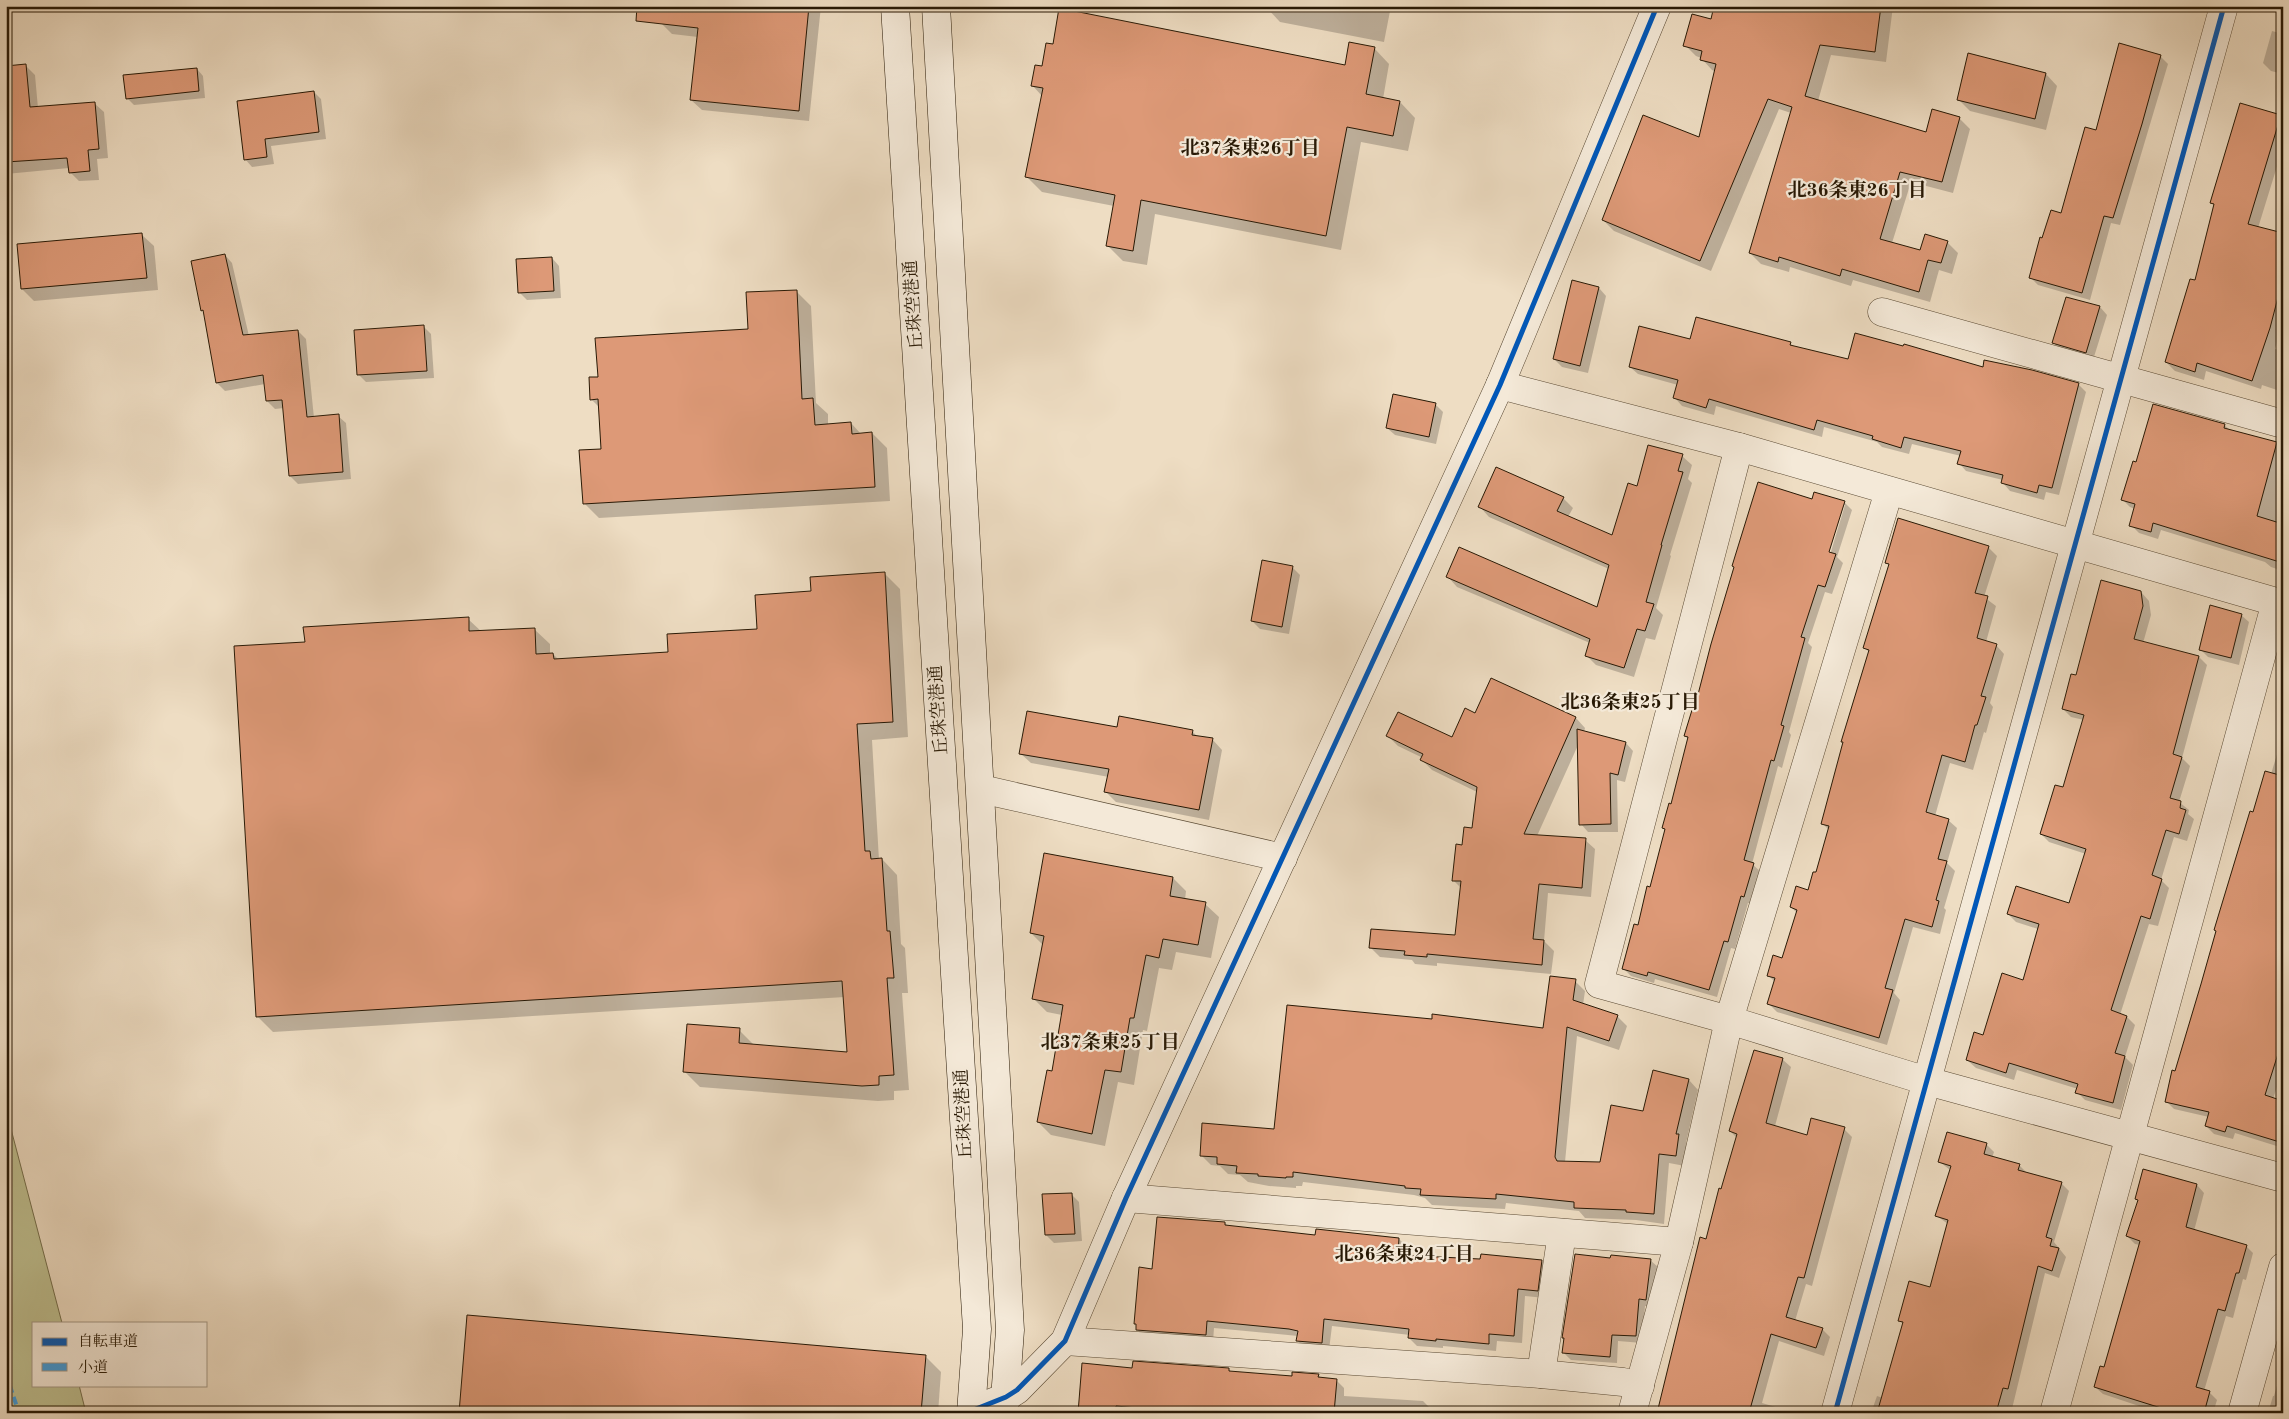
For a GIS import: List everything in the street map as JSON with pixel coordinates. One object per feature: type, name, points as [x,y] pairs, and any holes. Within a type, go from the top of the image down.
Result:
[{"type":"street","name":"丘珠空港通","points":[[895,6],[977,1329],[971,1412]]},
{"type":"street","name":"丘珠空港通","points":[[936,6],[1010,1330],[1005,1405]]},
{"type":"street","points":[[971,1412],[1005,1405],[1017,1390],[1065,1341],[1126,1198],[1500,385],[1658,6]]},
{"type":"street","points":[[1835,1413],[2224,6]]},
{"type":"street","points":[[1882,312],[2283,424]]},
{"type":"street","points":[[1500,385],[1739,447],[2279,603],[2054,1413]]},
{"type":"street","points":[[1739,447],[1599,984],[1729,1020],[1927,1081],[2283,1178]]},
{"type":"street","points":[[1632,1413],[1679,1242],[1729,1020],[1889,491]]},
{"type":"street","points":[[981,788],[1283,858]]},
{"type":"street","points":[[1126,1198],[1679,1242]]},
{"type":"street","points":[[1541,1374],[1562,1233]]},
{"type":"street","points":[[2242,1413],[2283,1267]]},
{"type":"street","points":[[1065,1341],[1541,1374],[1623,1382],[1640,1386]]},
{"type":"green space","points":[[6,1110],[62,1322],[32,1322],[32,1386],[79,1386],[86,1413],[6,1413]]},
{"type":"building","points":[[637,6],[809,6],[799,111],[690,100],[698,28],[636,21]]},
{"type":"building","points":[[1714,6],[1881,6],[1875,52],[1820,45],[1805,96],[1926,132],[1932,109],[1960,117],[1942,182],[1900,172],[1880,239],[1920,250],[1925,234],[1948,241],[1941,263],[1928,260],[1919,292],[1842,269],[1840,276],[1779,257],[1778,262],[1749,253],[1792,107],[1768,99],[1700,261],[1602,220],[1643,115],[1699,137],[1716,64],[1700,60],[1702,51],[1683,46],[1692,14],[1711,19]]},
{"type":"building","points":[[1059,8],[1345,65],[1349,42],[1375,47],[1366,94],[1400,101],[1393,136],[1347,127],[1326,236],[1141,200],[1133,251],[1106,246],[1115,195],[1025,177],[1043,88],[1031,86],[1035,65],[1042,66],[1046,43],[1053,44]]},
{"type":"building","points":[[2119,43],[2161,55],[2113,218],[2104,216],[2082,293],[2029,278],[2040,237],[2042,238],[2051,210],[2061,213],[2085,127],[2096,130]]},
{"type":"building","points":[[1968,53],[2046,73],[2035,119],[1957,100]]},
{"type":"building","points":[[26,64],[30,107],[95,102],[99,149],[88,150],[90,171],[69,173],[67,158],[6,162],[6,66]]},
{"type":"building","points":[[197,68],[199,91],[126,99],[123,75]]},
{"type":"building","points":[[314,91],[319,132],[265,139],[267,157],[244,160],[237,101]]},
{"type":"building","points":[[2240,103],[2281,115],[2248,224],[2283,233],[2283,278],[2270,328],[2252,381],[2197,363],[2195,372],[2165,362],[2190,279],[2195,280],[2214,204],[2210,203]]},
{"type":"building","points":[[142,233],[147,278],[21,289],[17,244]]},
{"type":"building","points":[[225,254],[243,335],[298,330],[307,417],[339,414],[343,472],[289,476],[282,400],[266,401],[263,375],[216,383],[203,310],[201,311],[191,261]]},
{"type":"building","points":[[552,257],[554,291],[518,293],[516,259]]},
{"type":"building","points":[[1572,280],[1599,287],[1580,366],[1553,359]]},
{"type":"building","points":[[797,290],[802,399],[813,398],[815,425],[851,422],[852,434],[872,432],[875,487],[583,504],[579,450],[601,449],[598,399],[590,400],[589,377],[598,377],[595,338],[748,329],[746,292]]},
{"type":"building","points":[[2066,297],[2100,306],[2086,353],[2052,343]]},
{"type":"building","points":[[1696,317],[1791,342],[1790,345],[1848,359],[1855,333],[1903,346],[1904,344],[1983,367],[1984,360],[2032,370],[2079,383],[2052,488],[2039,485],[2037,493],[2001,483],[2003,475],[1957,464],[1961,451],[1904,437],[1901,448],[1872,439],[1873,436],[1817,420],[1814,430],[1709,399],[1706,408],[1673,398],[1678,380],[1629,367],[1639,326],[1690,339]]},
{"type":"building","points":[[424,325],[427,371],[357,375],[354,330]]},
{"type":"building","points":[[1393,394],[1436,403],[1429,437],[1386,428]]},
{"type":"building","points":[[2153,404],[2225,424],[2224,428],[2277,442],[2257,516],[2283,524],[2283,563],[2153,523],[2151,532],[2129,526],[2135,504],[2121,500],[2133,461],[2136,462]]},
{"type":"building","points":[[1648,445],[1683,454],[1678,471],[1683,472],[1646,602],[1654,604],[1645,631],[1637,629],[1624,668],[1585,656],[1590,639],[1446,577],[1459,547],[1597,607],[1609,565],[1478,507],[1496,467],[1564,497],[1557,511],[1612,535],[1628,483],[1637,486]]},
{"type":"building","points":[[1758,482],[1812,499],[1814,492],[1845,501],[1829,552],[1836,554],[1825,587],[1818,585],[1801,637],[1805,638],[1781,725],[1784,726],[1774,761],[1771,760],[1744,860],[1754,863],[1744,897],[1741,896],[1728,942],[1724,941],[1709,990],[1648,972],[1647,976],[1622,969],[1634,924],[1638,925],[1647,886],[1650,887],[1665,829],[1662,828],[1669,803],[1671,804],[1688,737],[1684,736],[1692,710],[1694,710],[1734,567],[1732,566]]},
{"type":"building","points":[[1898,518],[1989,546],[1975,593],[1988,596],[1977,638],[1997,644],[1981,696],[1986,697],[1977,725],[1975,725],[1965,762],[1942,755],[1926,812],[1949,819],[1938,859],[1947,861],[1936,900],[1939,901],[1932,927],[1905,919],[1885,988],[1893,990],[1879,1038],[1767,1004],[1775,978],[1767,976],[1773,955],[1782,958],[1797,910],[1790,907],[1796,886],[1808,890],[1813,872],[1816,872],[1829,826],[1821,824],[1843,742],[1841,742],[1869,650],[1863,648],[1889,564],[1885,563]]},
{"type":"building","points":[[1262,560],[1293,566],[1282,627],[1251,621]]},
{"type":"building","points":[[885,572],[893,722],[857,724],[865,851],[870,851],[871,859],[882,858],[887,931],[890,931],[894,978],[887,978],[894,1075],[879,1076],[879,1085],[862,1086],[683,1072],[687,1024],[740,1028],[739,1043],[847,1052],[842,981],[256,1017],[234,646],[305,642],[303,627],[469,617],[469,631],[535,628],[536,654],[553,653],[554,659],[668,652],[667,634],[757,629],[755,595],[811,591],[810,577]]},
{"type":"building","points":[[2101,580],[2141,591],[2143,606],[2134,639],[2199,656],[2173,754],[2182,757],[2170,798],[2181,801],[2180,808],[2186,810],[2179,834],[2166,830],[2152,875],[2162,879],[2150,919],[2141,916],[2111,1010],[2127,1016],[2115,1053],[2125,1056],[2113,1103],[2075,1093],[2078,1084],[2009,1063],[2006,1073],[1966,1060],[1974,1032],[1983,1035],[2002,973],[2023,980],[2039,924],[2007,914],[2016,886],[2069,903],[2086,849],[2040,834],[2055,785],[2063,787],[2084,715],[2062,709],[2071,674],[2076,675]]},
{"type":"building","points":[[2210,605],[2242,614],[2231,658],[2199,650]]},
{"type":"building","points":[[1491,678],[1576,717],[1524,834],[1586,838],[1582,888],[1539,884],[1533,939],[1544,940],[1542,965],[1427,954],[1427,957],[1404,955],[1405,951],[1369,948],[1371,929],[1455,935],[1461,881],[1452,881],[1456,844],[1462,845],[1464,827],[1472,828],[1477,787],[1420,760],[1423,754],[1386,736],[1398,712],[1452,737],[1465,708],[1475,713]]},
{"type":"building","points":[[1027,711],[1117,727],[1119,716],[1193,730],[1192,735],[1213,738],[1199,810],[1104,792],[1109,769],[1019,754]]},
{"type":"building","points":[[1577,729],[1626,742],[1618,775],[1610,773],[1611,824],[1579,825]]},
{"type":"building","points":[[2265,771],[2283,776],[2283,1038],[2265,1095],[2283,1101],[2283,1143],[2227,1126],[2225,1132],[2205,1126],[2209,1112],[2165,1102],[2172,1070],[2175,1071],[2201,984],[2216,931],[2214,930],[2250,811],[2253,812]]},
{"type":"building","points":[[1044,853],[1173,877],[1170,896],[1206,902],[1198,945],[1163,939],[1159,958],[1146,955],[1134,1018],[1130,1018],[1121,1072],[1105,1070],[1092,1134],[1037,1122],[1047,1070],[1052,1071],[1063,1005],[1032,999],[1044,936],[1030,933]]},
{"type":"building","points":[[1550,976],[1576,979],[1573,1000],[1618,1015],[1609,1041],[1567,1027],[1555,1157],[1557,1161],[1600,1162],[1611,1105],[1643,1111],[1653,1070],[1689,1079],[1676,1134],[1679,1134],[1676,1156],[1659,1154],[1654,1214],[1626,1212],[1626,1210],[1574,1208],[1574,1202],[1496,1194],[1496,1199],[1420,1195],[1421,1189],[1405,1188],[1405,1186],[1293,1172],[1293,1177],[1286,1178],[1258,1176],[1258,1174],[1236,1173],[1237,1166],[1217,1164],[1217,1157],[1200,1156],[1202,1123],[1274,1129],[1287,1005],[1432,1019],[1432,1014],[1543,1028]]},
{"type":"building","points":[[1754,1050],[1783,1058],[1766,1123],[1807,1135],[1811,1118],[1845,1127],[1804,1278],[1798,1277],[1786,1317],[1823,1328],[1816,1348],[1771,1334],[1749,1413],[1657,1413],[1700,1237],[1706,1239],[1719,1188],[1721,1189],[1737,1134],[1729,1131]]},
{"type":"building","points":[[1947,1132],[1987,1143],[1984,1154],[2020,1164],[2018,1170],[2062,1182],[2046,1237],[2052,1239],[2050,1246],[2059,1248],[2052,1271],[2038,1266],[2008,1389],[2003,1388],[1996,1413],[1877,1413],[1903,1322],[1898,1321],[1909,1281],[1930,1287],[1948,1220],[1935,1216],[1951,1166],[1938,1162]]},
{"type":"building","points":[[2143,1169],[2197,1184],[2186,1227],[2247,1245],[2239,1273],[2236,1273],[2225,1311],[2218,1309],[2196,1387],[2210,1391],[2204,1413],[2177,1413],[2094,1387],[2100,1366],[2104,1367],[2140,1241],[2126,1236],[2138,1200],[2135,1199]]},
{"type":"building","points":[[1072,1193],[1075,1234],[1045,1235],[1042,1194]]},
{"type":"building","points":[[1157,1217],[1225,1222],[1225,1225],[1315,1235],[1316,1229],[1399,1238],[1398,1255],[1480,1259],[1481,1254],[1542,1260],[1538,1291],[1518,1289],[1514,1336],[1489,1334],[1489,1344],[1408,1338],[1409,1329],[1324,1319],[1322,1343],[1296,1341],[1298,1331],[1289,1329],[1207,1321],[1206,1335],[1136,1330],[1136,1324],[1134,1324],[1139,1267],[1152,1269]]},
{"type":"building","points":[[1575,1254],[1610,1258],[1611,1255],[1651,1259],[1646,1300],[1639,1299],[1636,1336],[1612,1335],[1610,1357],[1562,1353],[1564,1338],[1562,1338]]},
{"type":"building","points":[[467,1315],[926,1355],[921,1413],[459,1413]]},
{"type":"building","points":[[1133,1361],[1229,1368],[1229,1371],[1292,1376],[1292,1372],[1319,1374],[1318,1377],[1337,1379],[1334,1413],[1191,1413],[1116,1406],[1116,1413],[1078,1413],[1082,1363],[1132,1368]]},
{"type":"marked path","points":[[6,1374],[19,1413]]},
{"type":"cycle path","points":[[971,1411],[1006,1397],[1017,1390],[1065,1341],[1126,1198],[1500,385],[1657,6]]},
{"type":"cycle path","points":[[1835,1413],[2224,6]]},
{"type":"district","name":"北37条東26丁目","points":[[1250,149]]},
{"type":"district","name":"北36条東26丁目","points":[[1857,191]]},
{"type":"district","name":"北36条東25丁目","points":[[1630,703]]},
{"type":"district","name":"北37条東25丁目","points":[[1110,1043]]},
{"type":"district","name":"北36条東24丁目","points":[[1404,1255]]}]
